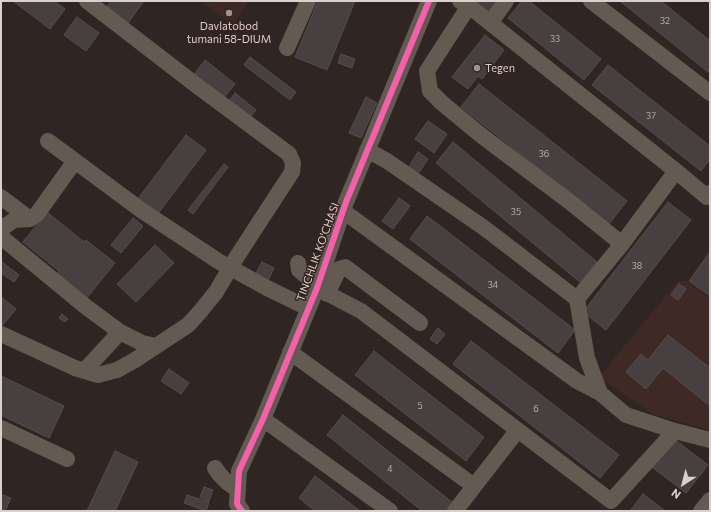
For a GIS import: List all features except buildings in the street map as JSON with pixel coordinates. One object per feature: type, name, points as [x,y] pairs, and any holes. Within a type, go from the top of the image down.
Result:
[{"type":"street","points":[[1,334],[75,368],[98,375],[117,370],[136,360],[188,325],[199,313],[216,292],[292,172],[293,163],[289,154],[87,1]]},
{"type":"street","points":[[287,48],[308,1]]},
{"type":"street","name":"TINCHLIK KO'CHASI","points":[[242,511],[237,504],[239,471],[263,419],[308,308],[321,288],[343,211],[429,1]]},
{"type":"street","points":[[490,23],[506,1]]},
{"type":"street","points":[[591,1],[710,93]]},
{"type":"street","points":[[622,244],[570,202],[482,136],[442,103],[430,91],[427,71],[464,4],[490,23],[707,197],[710,193]]},
{"type":"street","points":[[48,141],[141,210],[218,261],[267,288],[308,308]]},
{"type":"street","points":[[367,150],[387,161],[484,227],[577,299],[587,358],[600,393]]},
{"type":"street","points":[[1,231],[14,220],[30,219],[37,214],[75,161]]},
{"type":"street","points":[[577,299],[622,244],[676,171]]},
{"type":"street","points":[[1,197],[30,219]]},
{"type":"street","points":[[343,211],[577,380],[600,393],[626,414],[675,431],[710,440]]},
{"type":"street","points":[[1,237],[85,306],[120,332],[142,343],[156,346]]},
{"type":"street","points":[[298,263],[299,270],[321,288],[361,311],[422,356],[517,431],[607,506],[675,431]]},
{"type":"street","points":[[321,288],[339,269],[345,267],[420,323]]},
{"type":"street","points":[[85,370],[120,332]]},
{"type":"street","points":[[290,352],[474,486]]},
{"type":"street","points":[[263,419],[390,511]]},
{"type":"street","points":[[1,428],[67,459]]},
{"type":"street","points":[[455,511],[517,431]]},
{"type":"street","points":[[215,468],[228,483],[238,490]]},
{"type":"street","points":[[701,511],[710,500]]},
{"type":"shaded area","name":"Davlatobod tumani 58-DIUM","points":[[202,1],[250,1],[232,25]]},
{"type":"shaded area","points":[[678,281],[687,281],[710,299],[710,430],[652,414],[599,377]]},
{"type":"cycle path","points":[[242,511],[237,504],[239,471],[263,419],[317,288],[346,202],[429,1]]},
{"type":"place","name":"Davlatobod tumani 58-DIUM","points":[[229,13]]},
{"type":"place","name":"Tegen","points":[[477,68]]}]
